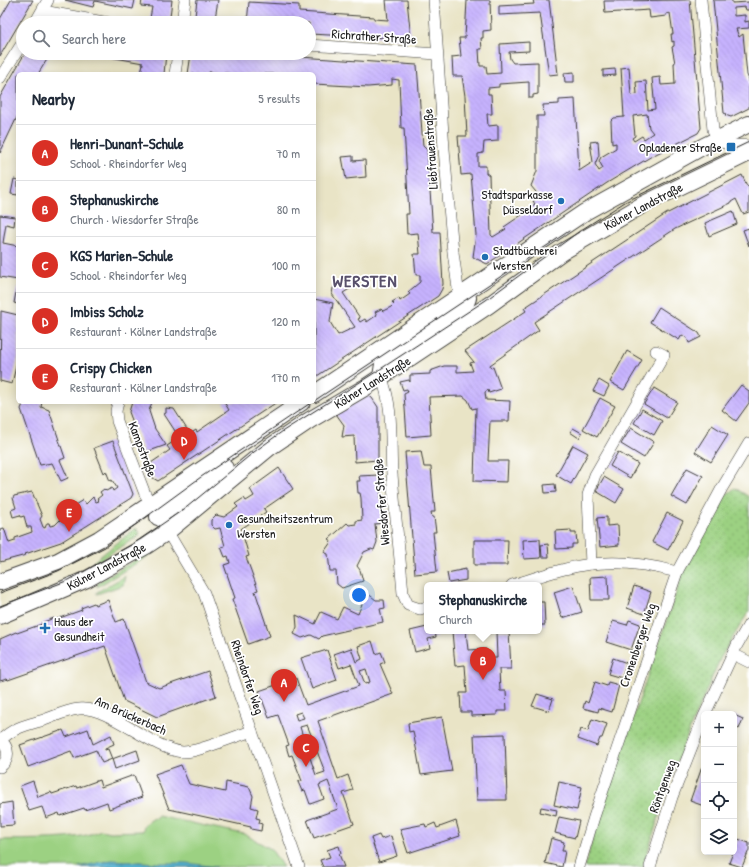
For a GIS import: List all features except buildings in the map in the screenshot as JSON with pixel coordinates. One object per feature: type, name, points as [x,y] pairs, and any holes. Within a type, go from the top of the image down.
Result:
[{"type":"main road","name":"Kölner Landstraße","points":[[316,393],[585,212],[717,139],[749,124]]},
{"type":"main road","name":"Kölner Landstraße","points":[[0,616],[87,579],[167,532],[270,447],[310,420],[381,377],[594,232],[644,204],[749,153]]},
{"type":"main road","points":[[381,377],[383,364],[392,354],[465,306],[468,298],[465,295],[459,296]]},
{"type":"main road","points":[[0,582],[58,561],[154,511],[235,459],[245,442],[299,404]]},
{"type":"street","points":[[39,16],[48,0]]},
{"type":"street","points":[[183,16],[185,0]]},
{"type":"street","name":"Liebfrauenstraße","points":[[434,0],[452,245],[459,296]]},
{"type":"street","points":[[701,0],[713,130],[717,139],[724,143],[749,146]]},
{"type":"street","points":[[43,10],[73,16]]},
{"type":"street","name":"Richrather Straße","points":[[316,45],[437,54]]},
{"type":"street","points":[[0,78],[16,53]]},
{"type":"street","points":[[175,72],[177,60]]},
{"type":"street","points":[[591,564],[588,496],[595,475],[664,355],[656,351]]},
{"type":"street","name":"Wiesdorfer Straße","points":[[381,377],[387,392],[390,417],[392,473],[403,594],[408,605],[420,609],[424,608]]},
{"type":"street","name":"Kampstraße","points":[[118,404],[116,411],[117,421],[145,494],[154,511]]},
{"type":"street","name":"Cronenberger Weg","points":[[579,867],[594,817],[677,572],[715,500],[749,443]]},
{"type":"street","name":"Rheindorfer Weg","points":[[154,511],[204,593],[299,867]]},
{"type":"street","points":[[522,582],[565,569],[591,564],[640,564],[677,572]]},
{"type":"street","name":"Röntgenweg","points":[[706,711],[749,624]]},
{"type":"street","points":[[733,654],[749,662]]},
{"type":"street","name":"Am Brückerbach","points":[[0,767],[4,764],[8,754],[5,744],[1,740],[10,731],[80,709],[95,711],[180,752],[191,751],[252,731]]},
{"type":"street","name":"Röntgenweg","points":[[650,867],[672,797],[701,723]]},
{"type":"green space","points":[[735,488],[749,497],[749,611],[721,657],[693,721],[669,784],[643,867],[585,867],[595,829],[682,575],[725,496]]},
{"type":"green space","points":[[136,528],[140,535],[95,563],[93,562]]},
{"type":"green space","points":[[149,552],[150,555],[97,587],[98,582]]},
{"type":"green space","points":[[125,576],[123,585],[97,594],[97,592]]},
{"type":"green space","points":[[158,816],[244,834],[271,849],[283,867],[0,867],[0,840],[67,838],[93,834],[100,830],[110,832],[143,831],[144,825],[154,818],[157,819]]},
{"type":"water","points":[[112,860],[155,863],[186,863],[217,867],[79,867]]},
{"type":"tram line","points":[[0,606],[69,580],[133,544],[187,507],[254,452],[283,431],[486,300],[581,230],[625,202],[749,142]]},
{"type":"tram line","points":[[316,400],[569,231]]},
{"type":"tram line","points":[[0,593],[58,571],[105,547],[201,477],[309,404]]},
{"type":"place","name":"Opladener Straße","points":[[731,147]]},
{"type":"place","name":"Stadtsparkasse Düsseldorf","points":[[561,201]]},
{"type":"place","name":"Stadtbücherei Wersten","points":[[485,257]]},
{"type":"place","name":"Imbiss Scholz","points":[[184,460]]},
{"type":"place","name":"Gesundheitszentrum Wersten","points":[[229,525]]},
{"type":"place","name":"Crispy Chicken","points":[[69,532]]},
{"type":"place","name":"Haus der Gesundheit","points":[[45,628]]},
{"type":"place","name":"Stephanuskirche","points":[[483,680]]},
{"type":"place","name":"Henri-Dunant-Schule","points":[[284,702]]},
{"type":"place","name":"KGS Marien-Schule","points":[[306,767]]},
{"type":"district","name":"WERSTEN","points":[[365,280]]}]
